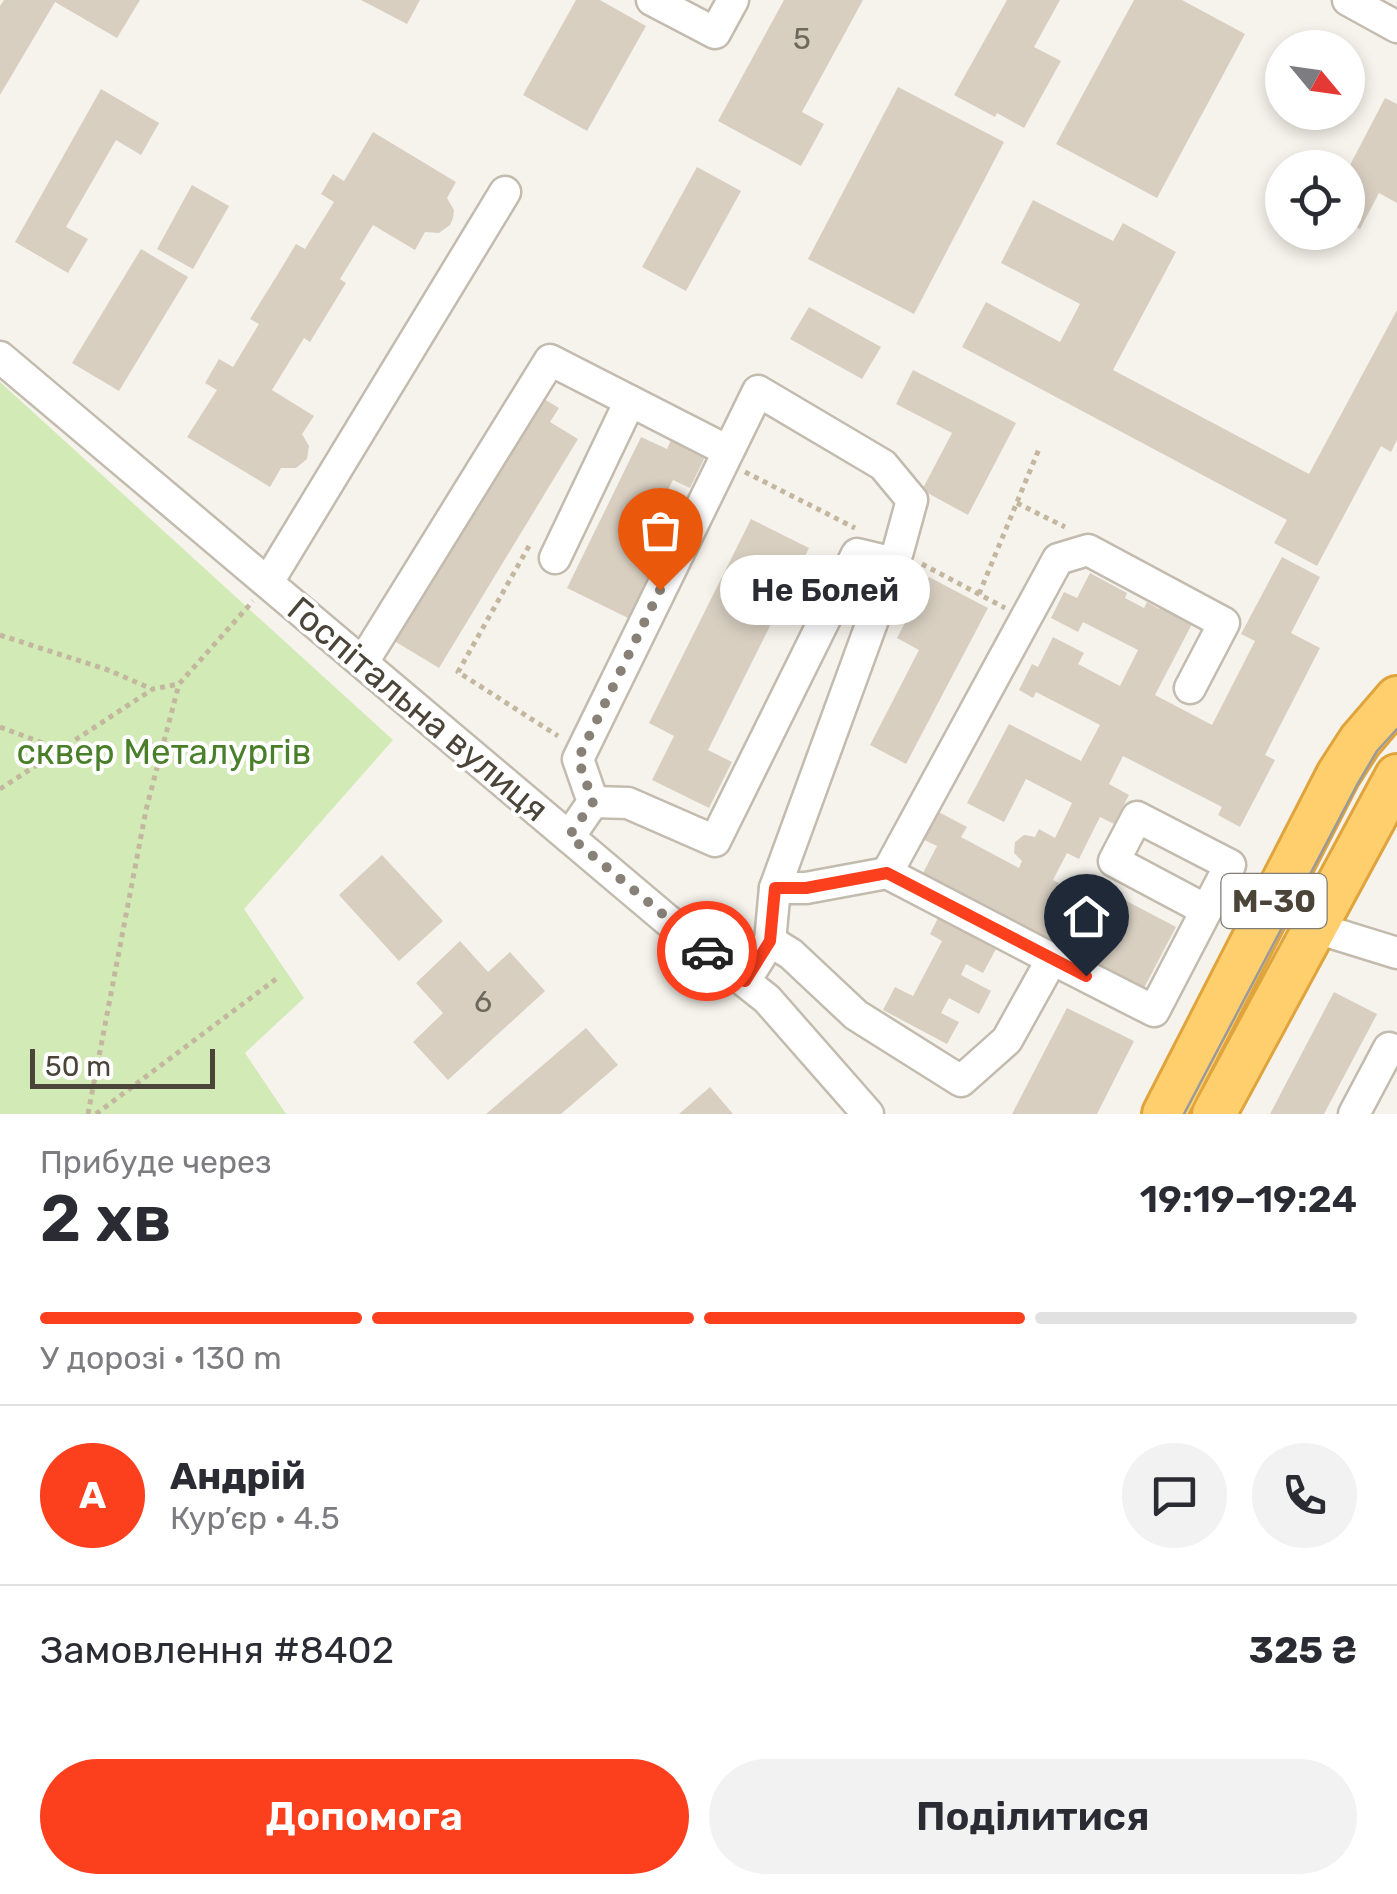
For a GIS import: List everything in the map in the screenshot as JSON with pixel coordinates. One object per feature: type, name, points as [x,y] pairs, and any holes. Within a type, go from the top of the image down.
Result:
[{"type":"highway","name":"М-30","points":[[1164,1114],[1338,776],[1360,741],[1397,698]]},
{"type":"highway","name":"М-30","points":[[1214,1114],[1397,776]]},
{"type":"street","points":[[652,0],[715,33],[733,0]]},
{"type":"street","points":[[1348,0],[1397,26]]},
{"type":"street","points":[[263,588],[505,192]]},
{"type":"street","name":"Госпітальна вулиця","points":[[0,357],[263,588],[363,662],[768,999],[868,1114]]},
{"type":"street","points":[[363,662],[550,360],[728,451]]},
{"type":"street","points":[[593,802],[578,759],[758,391],[883,465],[912,500],[895,563],[775,888],[770,941],[745,981]]},
{"type":"street","points":[[555,558],[630,401]]},
{"type":"street","points":[[887,873],[1058,558],[1088,550],[1224,623],[1190,688]]},
{"type":"street","points":[[593,802],[628,803],[715,841],[857,554],[895,563]]},
{"type":"street","points":[[569,836],[593,802]]},
{"type":"street","points":[[775,888],[806,888],[887,873],[1154,1011],[1206,910]]},
{"type":"street","points":[[1313,927],[1397,953]]},
{"type":"street","points":[[770,941],[792,954],[856,1016],[961,1081],[1007,1040],[1052,958]]},
{"type":"street","points":[[1354,1114],[1389,1048]]},
{"type":"path","points":[[979,594],[1039,449]]},
{"type":"path","points":[[1016,503],[1075,532],[1088,550]]},
{"type":"path","points":[[555,558],[529,546],[458,672],[582,751]]},
{"type":"path","points":[[88,1114],[146,810],[180,684],[263,588]]},
{"type":"path","points":[[0,635],[153,689]]},
{"type":"path","points":[[0,789],[153,689],[180,684]]},
{"type":"path","points":[[0,728],[59,748]]},
{"type":"path","points":[[96,1114],[280,976]]},
{"type":"green space","name":"сквер Металургів","points":[[0,382],[393,740],[244,909],[304,998],[245,1053],[286,1114],[0,1114]]},
{"type":"building","points":[[4,0],[140,0],[117,38],[55,2],[0,95],[0,6]]},
{"type":"building","points":[[361,0],[420,0],[407,24]]},
{"type":"building","points":[[576,0],[600,0],[646,26],[587,131],[523,95]]},
{"type":"building","points":[[784,0],[863,0],[802,112],[824,124],[801,166],[718,121]]},
{"type":"building","points":[[1007,0],[1060,0],[1034,47],[1061,61],[1024,128],[954,95]]},
{"type":"building","points":[[1134,0],[1182,0],[1245,34],[1157,198],[1056,144]]},
{"type":"building","points":[[898,87],[1004,142],[914,314],[808,259]]},
{"type":"building","points":[[101,89],[159,123],[141,155],[116,140],[66,227],[88,239],[68,273],[15,242]]},
{"type":"building","points":[[1385,98],[1397,104],[1397,203],[1379,193],[1365,220],[1365,150],[1358,150]]},
{"type":"building","points":[[373,132],[456,182],[447,198],[454,210],[453,218],[439,233],[425,232],[415,250],[373,225],[340,279],[346,283],[310,342],[304,338],[272,390],[314,416],[302,434],[309,446],[307,459],[296,468],[281,468],[270,487],[187,437],[217,390],[205,383],[219,359],[233,367],[259,324],[250,319],[296,244],[305,249],[334,202],[321,194],[333,174],[344,181]]},
{"type":"building","points":[[697,167],[741,191],[686,291],[642,267]]},
{"type":"building","points":[[192,185],[229,206],[193,269],[157,249]]},
{"type":"building","points":[[1033,200],[1113,241],[1123,223],[1176,252],[1113,370],[1309,474],[1397,310],[1397,440],[1391,452],[1381,446],[1317,566],[1274,543],[1287,520],[962,347],[986,302],[1060,342],[1080,304],[1001,263]]},
{"type":"building","points":[[141,249],[188,277],[119,391],[72,363]]},
{"type":"building","points":[[809,307],[881,347],[862,379],[790,339]]},
{"type":"building","points":[[913,370],[1016,423],[968,515],[922,490],[952,433],[896,404]]},
{"type":"building","points":[[539,396],[559,408],[550,422],[578,439],[439,668],[391,639]]},
{"type":"building","points":[[641,437],[667,449],[672,438],[706,455],[690,488],[673,480],[661,503],[669,508],[656,536],[648,531],[637,554],[655,563],[628,618],[567,588]]},
{"type":"building","points":[[751,519],[809,548],[708,750],[732,762],[709,808],[652,780],[674,736],[649,723]]},
{"type":"building","points":[[1282,557],[1320,577],[1291,633],[1320,648],[1265,755],[1275,760],[1240,827],[1218,815],[1222,807],[1123,756],[1109,784],[1129,795],[1114,824],[1100,817],[1079,859],[1067,853],[1053,880],[1113,912],[1121,898],[1176,927],[1144,988],[923,873],[937,846],[918,837],[933,809],[967,827],[961,837],[1019,868],[1022,861],[1014,853],[1015,842],[1024,835],[1035,837],[1039,829],[1055,838],[1072,803],[1026,779],[1004,822],[967,803],[1009,724],[1081,761],[1100,725],[1036,692],[1033,698],[1019,690],[1032,664],[1038,667],[1053,637],[1084,653],[1078,664],[1120,686],[1138,650],[1083,622],[1078,632],[1051,618],[1064,592],[1077,598],[1090,573],[1127,593],[1125,598],[1144,608],[1147,602],[1159,609],[1161,605],[1193,622],[1155,695],[1212,725],[1255,641],[1241,634]]},
{"type":"building","points":[[929,577],[988,608],[906,764],[870,745],[919,650],[897,638]]},
{"type":"building","points":[[382,855],[443,921],[399,961],[339,895]]},
{"type":"building","points":[[938,918],[996,949],[983,973],[966,964],[961,975],[991,991],[979,1014],[949,998],[941,1013],[959,1022],[947,1044],[883,1010],[895,987],[913,996],[942,941],[930,934]]},
{"type":"building","points":[[460,941],[488,972],[510,952],[545,991],[448,1080],[413,1042],[443,1013],[416,983]]},
{"type":"building","points":[[1334,992],[1377,1014],[1324,1114],[1270,1114]]},
{"type":"building","points":[[1067,1008],[1134,1041],[1097,1114],[1012,1114]]},
{"type":"building","points":[[586,1028],[618,1065],[561,1114],[486,1114]]},
{"type":"building","points":[[710,1087],[733,1114],[679,1114]]},
{"type":"tram line","points":[[1184,1114],[1357,785],[1377,751],[1397,729]]},
{"type":"way so far","points":[[660,590],[578,759],[593,802],[569,836],[707,951]]},
{"type":"place","name":"Не Болей","points":[[660,590]]},
{"type":"route","points":[[707,951],[745,981],[770,941],[775,888],[806,888],[887,873],[1086,976]]}]
